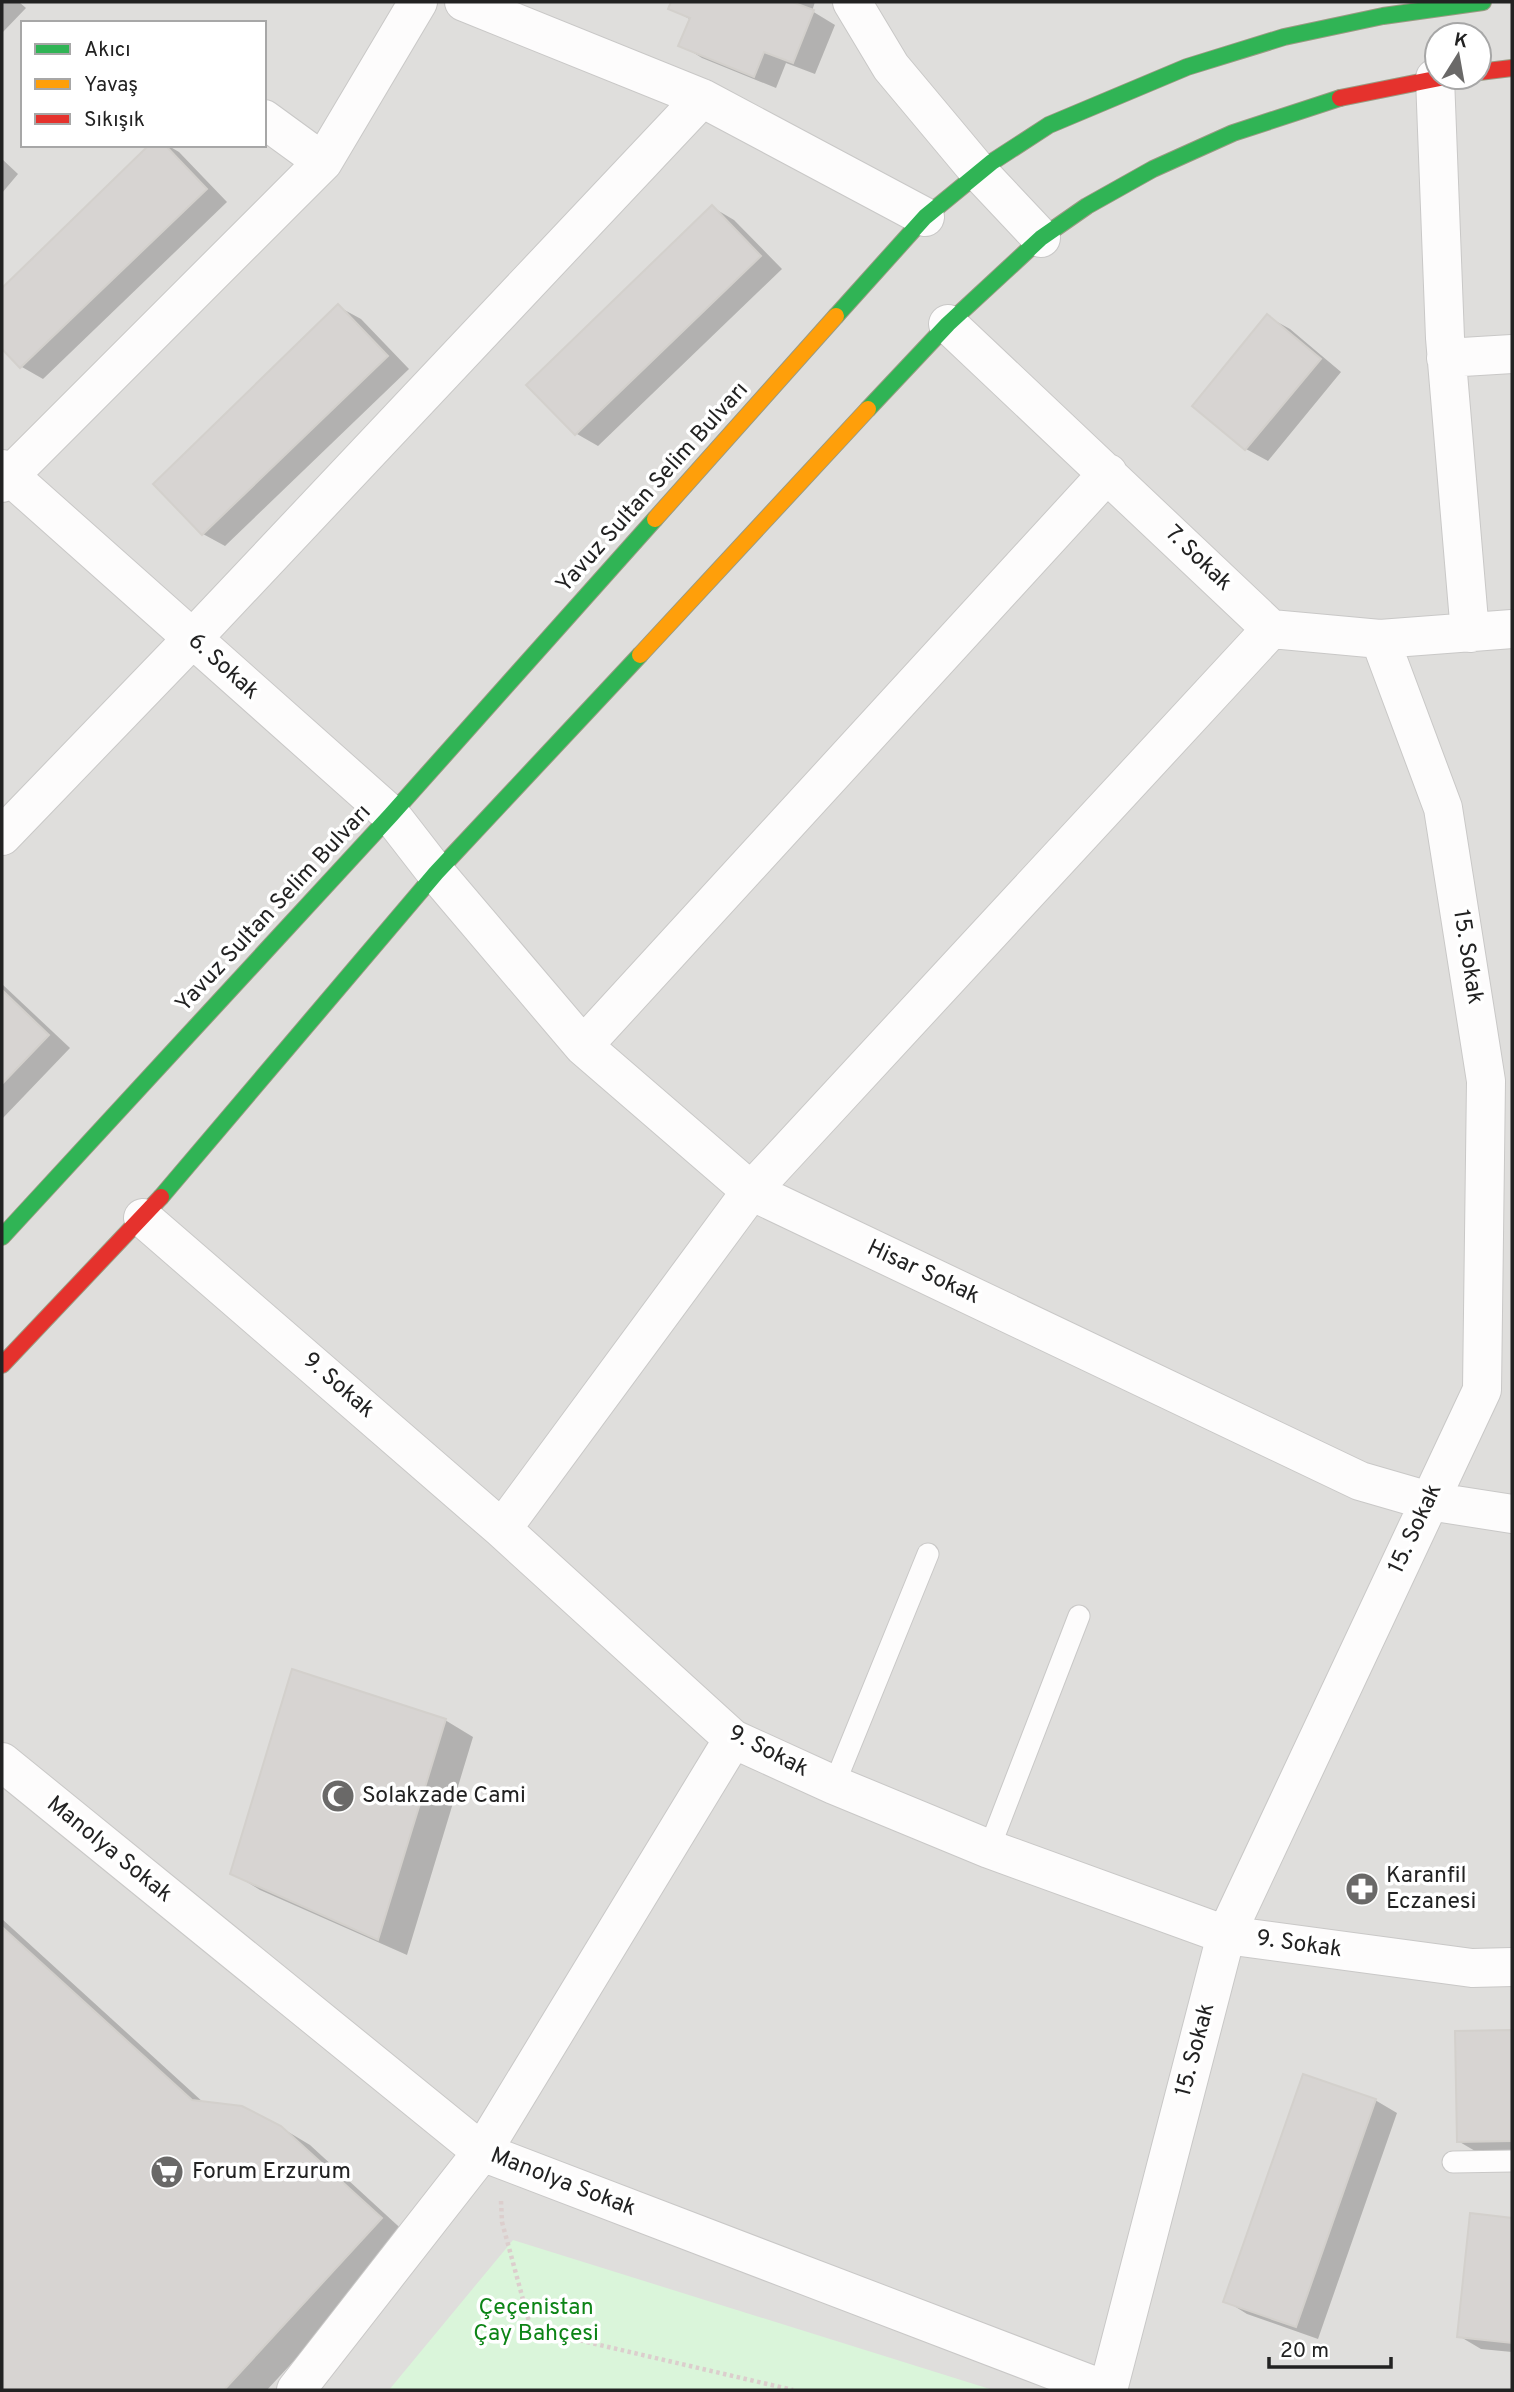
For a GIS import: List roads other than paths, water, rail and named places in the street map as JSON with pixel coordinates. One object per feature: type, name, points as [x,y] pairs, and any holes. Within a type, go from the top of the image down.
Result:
[{"type":"main road","name":"Yavuz Sultan Selim Bulvarı","points":[[2,1237],[391,816],[925,217],[978,171],[1035,133],[1125,90],[1204,61],[1285,36],[1372,16],[1483,2]]},
{"type":"main road","points":[[1493,70],[1512,68]]},
{"type":"main road","points":[[2,1365],[143,1217],[436,873],[948,324],[1041,238],[1087,206],[1153,169],[1233,133],[1328,101],[1423,81]]},
{"type":"street","points":[[4,476],[323,162],[418,2]]},
{"type":"street","points":[[464,2],[702,98],[925,217]]},
{"type":"street","points":[[852,2],[891,67],[978,171],[1041,238]]},
{"type":"street","points":[[1440,91],[1446,358],[1470,633]]},
{"type":"street","points":[[2,836],[192,639],[702,98]]},
{"type":"street","points":[[266,120],[323,162]]},
{"type":"street","name":"7. Sokak","points":[[948,324],[1271,629]]},
{"type":"street","points":[[1446,358],[1512,354]]},
{"type":"street","points":[[583,1046],[1108,473]]},
{"type":"street","name":"6. Sokak","points":[[4,476],[391,816],[436,873]]},
{"type":"street","points":[[502,1529],[751,1191],[1271,629],[1380,639],[1512,629]]},
{"type":"street","name":"15. Sokak","points":[[1106,2390],[1226,1935],[1482,1390],[1486,1081],[1443,808],[1380,639]]},
{"type":"street","name":"Hisar Sokak","points":[[436,873],[583,1046],[751,1191],[1360,1481],[1429,1501],[1512,1514]]},
{"type":"street","name":"9. Sokak","points":[[143,1217],[502,1529],[733,1739],[834,1785],[989,1849],[1226,1935],[1472,1968],[1512,1967]]},
{"type":"street","points":[[296,2390],[489,2155],[733,1739]]},
{"type":"street","name":"Manolya Sokak","points":[[2,1762],[489,2155],[1106,2390]]},
{"type":"lane","points":[[834,1785],[928,1554]]},
{"type":"lane","points":[[989,1849],[1079,1616]]},
{"type":"lane","points":[[1453,2162],[1512,2161]]},
{"type":"place","name":"Solakzade Cami","points":[[338,1796]]},
{"type":"place","name":"Karanfil Eczanesi","points":[[1362,1889]]},
{"type":"place","name":"Forum Erzurum","points":[[167,2172]]},
{"type":"park label","name":"Çeçenistan Çay Bahçesi","points":[[536,2321]]}]
